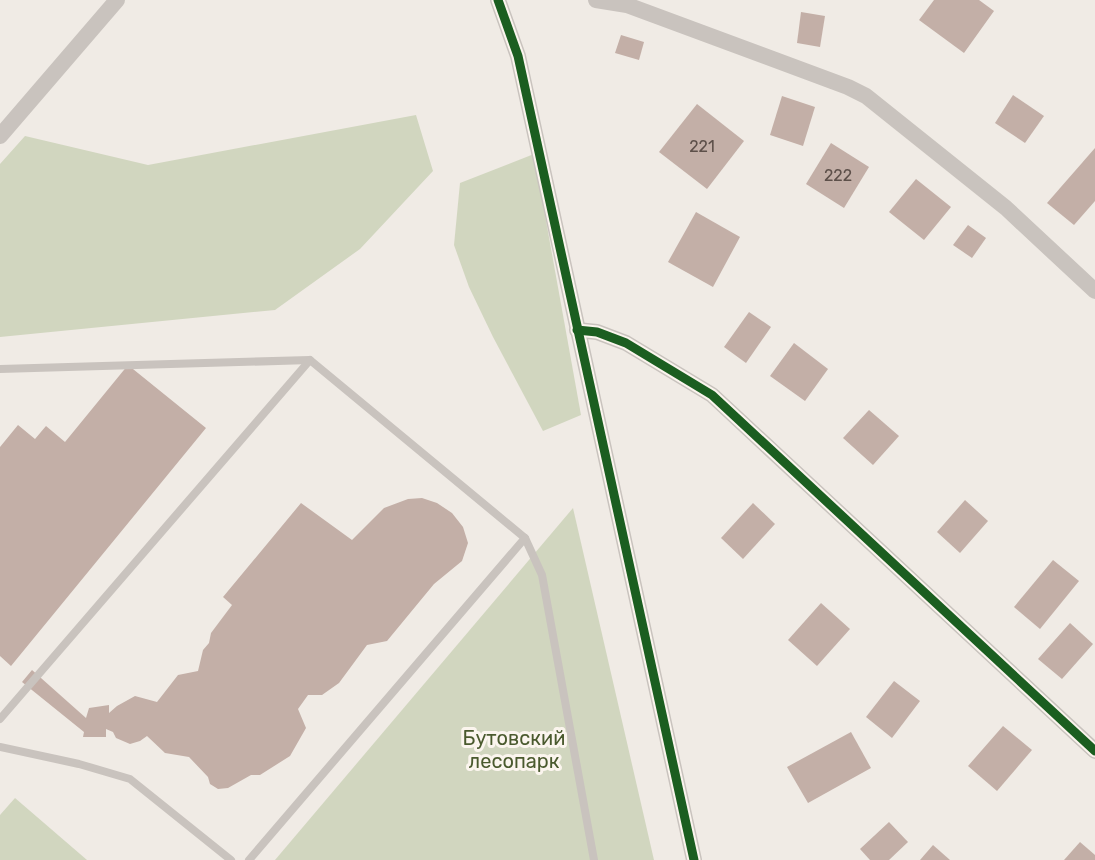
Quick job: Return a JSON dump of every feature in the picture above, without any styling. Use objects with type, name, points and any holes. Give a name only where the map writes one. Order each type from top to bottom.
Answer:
[{"type":"street","points":[[0,135],[117,0]]},
{"type":"street","points":[[498,0],[518,56],[694,860]]},
{"type":"street","points":[[596,0],[627,5],[848,87],[866,96],[1006,208],[1095,291]]},
{"type":"street","points":[[577,330],[597,332],[626,342],[712,395],[1095,751]]},
{"type":"lane","points":[[0,719],[310,360]]},
{"type":"lane","points":[[0,369],[310,360],[525,538],[542,575],[594,860]]},
{"type":"lane","points":[[249,860],[525,538]]},
{"type":"lane","points":[[0,747],[79,764],[130,779],[231,860]]},
{"type":"green space","points":[[416,115],[433,171],[360,249],[275,310],[0,337],[0,164],[25,136],[148,165]]},
{"type":"green space","points":[[534,154],[581,415],[543,431],[469,287],[454,245],[460,183]]},
{"type":"green space","name":"Бутовский лесопарк","points":[[573,508],[654,860],[275,860]]},
{"type":"green space","points":[[15,798],[87,860],[0,860],[0,815]]},
{"type":"building","points":[[934,0],[979,0],[994,11],[964,53],[919,20]]},
{"type":"building","points":[[801,12],[825,16],[820,47],[797,43]]},
{"type":"building","points":[[621,35],[644,42],[639,60],[615,53]]},
{"type":"building","points":[[1013,95],[1044,116],[1025,143],[995,123]]},
{"type":"building","points":[[782,96],[815,107],[803,146],[770,135]]},
{"type":"building","points":[[697,104],[744,141],[707,189],[659,152]]},
{"type":"building","points":[[831,143],[869,167],[844,208],[806,184]]},
{"type":"building","points":[[1095,148],[1095,201],[1074,225],[1047,203]]},
{"type":"building","points":[[916,179],[951,207],[924,240],[889,212]]},
{"type":"building","points":[[696,212],[740,237],[713,287],[668,262]]},
{"type":"building","points":[[968,225],[986,238],[972,258],[953,245]]},
{"type":"building","points":[[749,312],[771,327],[746,363],[724,347]]},
{"type":"building","points":[[794,343],[828,369],[805,401],[770,376]]},
{"type":"building","points":[[128,365],[206,428],[11,666],[0,656],[0,447],[18,425],[35,439],[46,426],[65,442]]},
{"type":"building","points":[[869,410],[899,436],[873,465],[843,438]]},
{"type":"building","points":[[422,498],[437,503],[452,513],[463,527],[468,543],[462,561],[434,584],[387,641],[367,645],[339,683],[322,695],[308,695],[298,709],[306,728],[290,756],[260,775],[251,775],[228,788],[218,789],[210,784],[208,777],[189,757],[165,753],[147,736],[130,744],[116,738],[113,732],[106,729],[106,737],[83,737],[84,732],[22,682],[32,670],[86,718],[89,708],[109,705],[109,713],[135,696],[157,702],[178,675],[198,671],[203,650],[209,643],[211,633],[232,605],[223,597],[301,503],[352,540],[384,508],[408,499]]},
{"type":"building","points":[[965,500],[988,521],[960,553],[937,532]]},
{"type":"building","points":[[753,503],[775,524],[743,559],[721,538]]},
{"type":"building","points":[[1053,560],[1079,581],[1040,629],[1014,607]]},
{"type":"building","points":[[821,603],[850,629],[817,666],[788,640]]},
{"type":"building","points":[[1070,623],[1093,644],[1062,679],[1038,659]]},
{"type":"building","points":[[894,681],[920,701],[892,738],[866,717]]},
{"type":"building","points":[[1003,726],[1032,750],[997,791],[968,766]]},
{"type":"building","points":[[851,732],[871,768],[808,803],[787,767]]},
{"type":"building","points":[[889,822],[908,842],[889,860],[870,860],[860,849]]},
{"type":"building","points":[[1080,842],[1095,855],[1095,860],[1064,860]]},
{"type":"building","points":[[933,845],[950,860],[920,860]]},
{"type":"cycle path","points":[[498,0],[518,56],[694,860]]},
{"type":"cycle path","points":[[577,330],[597,332],[626,343],[712,395],[1095,751]]}]
